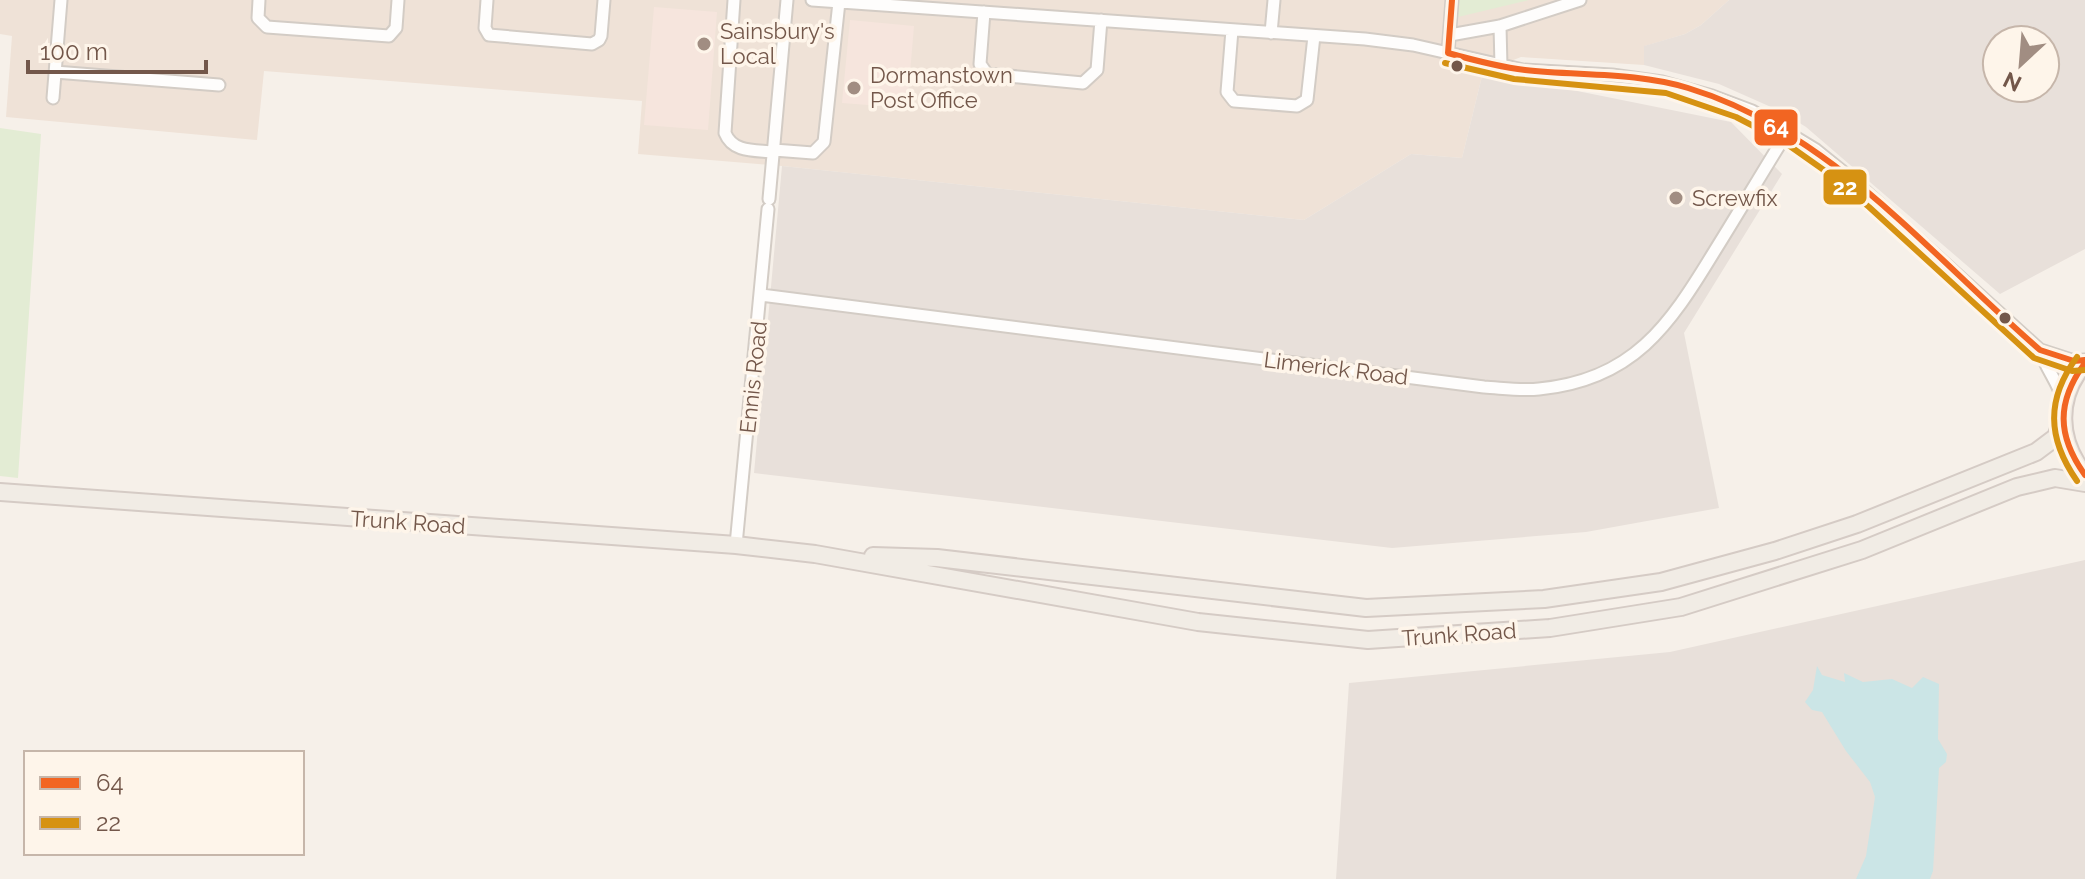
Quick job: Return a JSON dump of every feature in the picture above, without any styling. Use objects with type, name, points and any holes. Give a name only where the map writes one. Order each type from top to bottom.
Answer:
[{"type":"main road","points":[[2085,361],[2069,386],[2062,420],[2072,458],[2085,475]]},
{"type":"main road","name":"Trunk Road","points":[[815,554],[937,558],[1366,608],[1544,599],[1661,582],[1775,551],[1857,524],[2036,452],[2056,437],[2062,420]]},
{"type":"main road","name":"Trunk Road","points":[[0,492],[736,545],[815,554],[1198,622],[1368,640],[1550,628],[1681,607],[1862,550],[2017,487],[2055,478],[2085,483]]},
{"type":"street","points":[[53,98],[61,0]]},
{"type":"street","points":[[259,0],[258,18],[267,27],[389,36],[396,28],[398,0]]},
{"type":"street","points":[[487,0],[485,28],[492,37],[592,44],[601,36],[604,0]]},
{"type":"street","points":[[734,0],[725,133],[730,144],[738,148],[813,153],[824,142],[839,2]]},
{"type":"street","name":"Ennis Road","points":[[736,545],[787,0]]},
{"type":"street","points":[[814,0],[1413,45],[1501,66],[1662,82],[1712,96],[1752,111],[1788,131],[1853,180],[2040,350],[2074,361],[2085,361]]},
{"type":"street","points":[[1271,33],[1274,0]]},
{"type":"street","points":[[1448,53],[1452,0]]},
{"type":"street","points":[[1450,35],[1500,26],[1580,0]]},
{"type":"street","points":[[984,12],[980,64],[987,74],[1083,83],[1097,70],[1101,20]]},
{"type":"street","points":[[1500,26],[1501,66]]},
{"type":"street","points":[[1232,30],[1229,98],[1297,106],[1307,100],[1314,36]]},
{"type":"street","points":[[55,72],[219,85]]},
{"type":"street","name":"Limerick Road","points":[[761,295],[1484,387],[1536,390],[1593,377],[1631,357],[1656,336],[1693,287],[1788,131]]},
{"type":"street","points":[[2040,350],[2058,383],[2064,402]]},
{"type":"shaded area","points":[[0,0],[1729,0],[1701,25],[1685,34],[1645,46],[1644,65],[1521,57],[1483,72],[1462,158],[1411,154],[1304,220],[638,154],[642,101],[264,71],[257,140],[6,117],[12,36],[0,34]]},
{"type":"shaded area","points":[[1729,0],[2085,0],[2085,249],[2000,294],[1806,127],[1780,111],[1719,84],[1644,65],[1644,46],[1685,34],[1701,25]]},
{"type":"shaded area","points":[[654,7],[717,12],[708,130],[644,125]]},
{"type":"shaded area","points":[[850,20],[914,26],[907,108],[842,103]]},
{"type":"shaded area","points":[[1483,72],[1731,122],[1782,174],[1684,333],[1719,508],[1586,532],[1392,548],[754,473],[782,166],[1304,220],[1411,154],[1462,158]]},
{"type":"shaded area","points":[[2085,560],[2085,879],[1336,879],[1349,683],[1670,652]]},
{"type":"green space","points":[[1459,0],[1529,0],[1458,17]]},
{"type":"green space","points":[[0,128],[41,134],[18,478],[0,476]]},
{"type":"water","points":[[1817,666],[1822,675],[1845,682],[1844,673],[1863,682],[1892,679],[1912,688],[1923,677],[1939,684],[1938,739],[1947,754],[1946,762],[1939,768],[1930,879],[1856,879],[1866,856],[1875,797],[1870,782],[1822,712],[1812,710],[1805,702],[1813,690]]},
{"type":"transit line","name":"64","points":[[1452,0],[1448,53],[1515,69],[1668,83],[1740,108],[1788,134],[1876,200],[2040,350],[2074,361],[2085,360]]},
{"type":"transit line","name":"22","points":[[1445,63],[1514,79],[1666,93],[1736,117],[1784,142],[1828,173],[2034,358],[2072,371],[2085,370]]},
{"type":"transit line","name":"22","points":[[2077,357],[2060,388],[2054,419],[2060,449],[2077,481]]},
{"type":"transit line","name":"64","points":[[2085,363],[2069,391],[2064,419],[2069,447],[2085,475]]},
{"type":"place","name":"Sainsbury's Local","points":[[704,44]]},
{"type":"place","name":"Dormanstown Post Office","points":[[854,88]]},
{"type":"place","name":"Screwfix","points":[[1676,198]]}]
